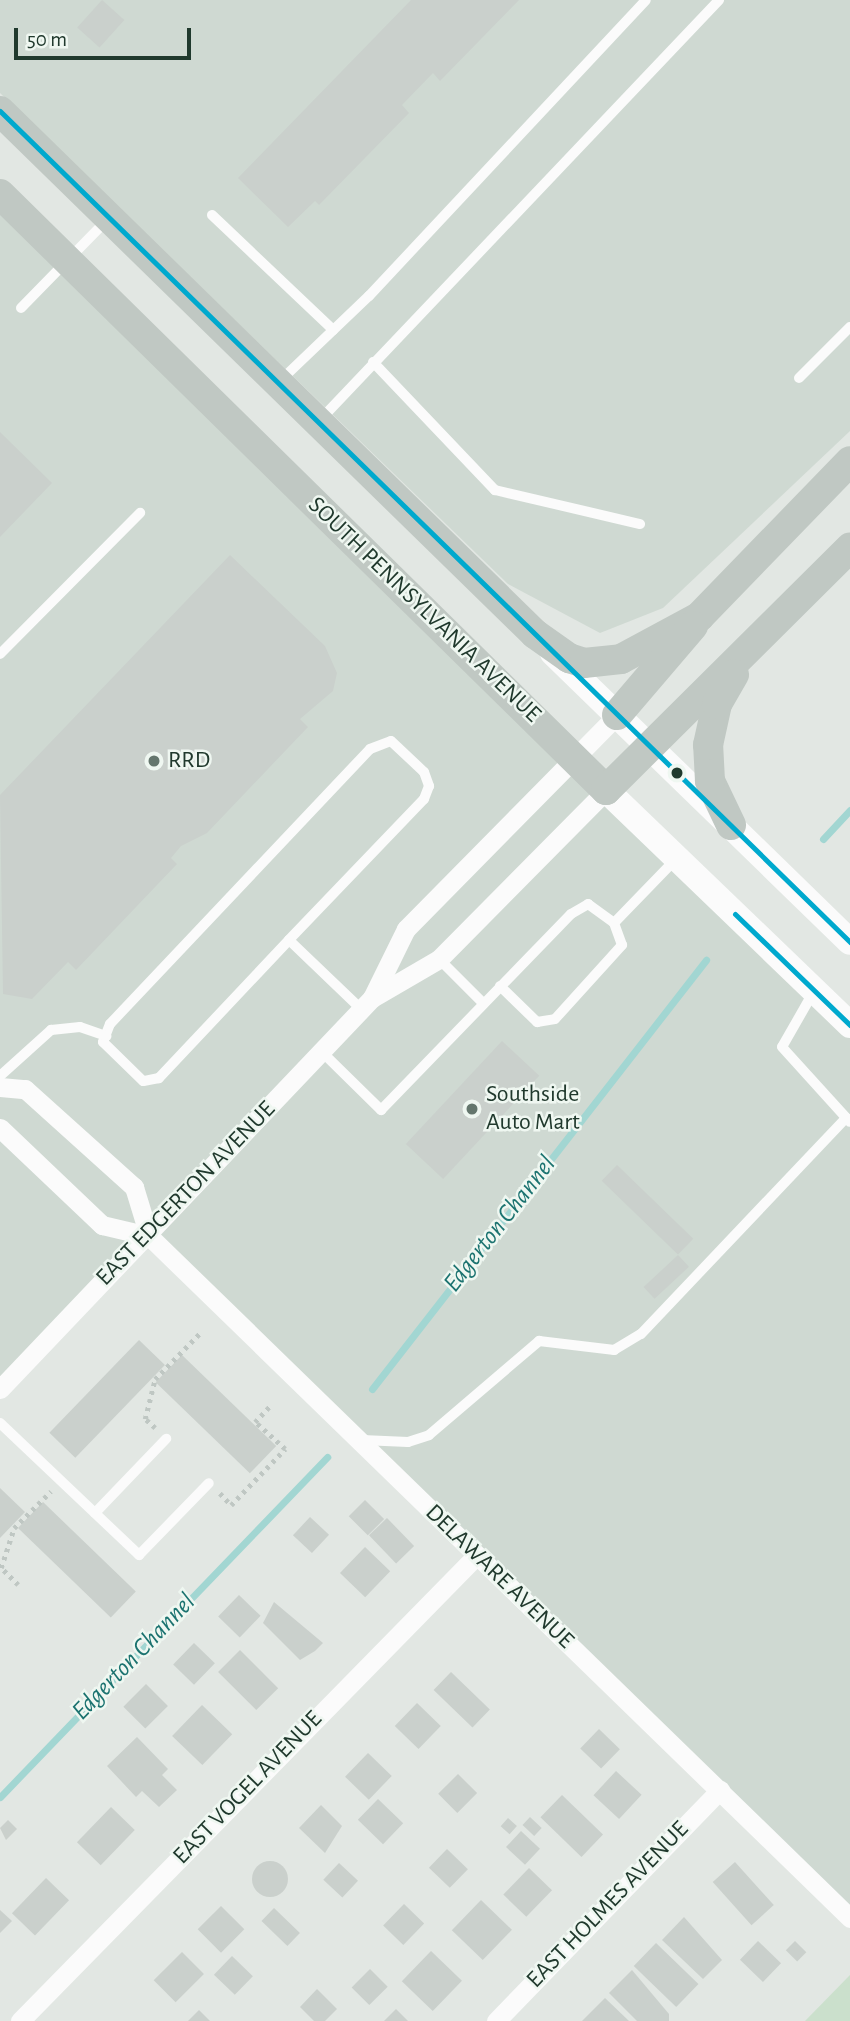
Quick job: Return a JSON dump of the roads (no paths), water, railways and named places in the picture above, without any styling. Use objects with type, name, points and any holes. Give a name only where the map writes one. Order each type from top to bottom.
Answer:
[{"type":"main road","points":[[0,111],[849,941]]},
{"type":"main road","name":"SOUTH PENNSYLVANIA AVENUE","points":[[0,194],[606,790],[850,1025]]},
{"type":"main road","points":[[617,715],[656,676],[699,617],[850,461]]},
{"type":"main road","points":[[606,790],[850,548]]},
{"type":"main road","points":[[535,634],[569,657],[603,663],[699,617]]},
{"type":"main road","points":[[731,825],[710,781],[708,746],[717,704],[753,644]]},
{"type":"street","name":"EAST EDGERTON AVENUE","points":[[367,1004],[406,929],[617,715]]},
{"type":"street","name":"EAST EDGERTON AVENUE","points":[[0,1390],[367,1004],[439,959],[606,790]]},
{"type":"street","points":[[0,1087],[25,1088],[134,1187],[149,1236]]},
{"type":"street","points":[[0,1128],[102,1225],[149,1236]]},
{"type":"street","name":"DELAWARE AVENUE","points":[[149,1236],[850,1918]]},
{"type":"street","name":"EAST VOGEL AVENUE","points":[[20,2021],[476,1556]]},
{"type":"street","name":"EAST HOLMES AVENUE","points":[[496,2021],[720,1790]]},
{"type":"lane","points":[[278,383],[333,330],[646,0]]},
{"type":"lane","points":[[318,422],[719,0]]},
{"type":"lane","points":[[212,215],[333,330]]},
{"type":"lane","points":[[22,308],[108,218]]},
{"type":"lane","points":[[799,378],[850,327]]},
{"type":"lane","points":[[373,362],[495,490],[640,524]]},
{"type":"lane","points":[[0,654],[140,513]]},
{"type":"lane","points":[[391,741],[424,772],[429,786],[424,799],[289,940],[159,1078],[143,1081],[107,1049],[106,1036],[370,749],[391,741]]},
{"type":"lane","points":[[614,923],[677,858]]},
{"type":"lane","points":[[322,1052],[381,1110],[483,1003],[500,986],[580,906],[597,907],[614,923],[622,945],[555,1019],[537,1022],[500,986]]},
{"type":"lane","points":[[289,940],[367,1004]]},
{"type":"lane","points":[[439,959],[483,1003]]},
{"type":"lane","points":[[358,1439],[397,1443],[429,1435],[539,1341],[614,1350],[641,1334],[848,1120],[782,1047],[789,1024],[815,991]]},
{"type":"lane","points":[[0,1076],[51,1030],[79,1027],[106,1036]]},
{"type":"lane","points":[[0,1423],[139,1555],[209,1483]]},
{"type":"lane","points":[[95,1513],[166,1439]]},
{"type":"waterway","name":"Edgerton Channel","points":[[823,839],[850,810]]},
{"type":"waterway","name":"Edgerton Channel","points":[[372,1389],[706,960]]},
{"type":"waterway","name":"Edgerton Channel","points":[[0,1797],[327,1457]]},
{"type":"place","name":"RRD","points":[[154,761]]},
{"type":"place","name":"Southside Auto Mart","points":[[472,1109]]}]
